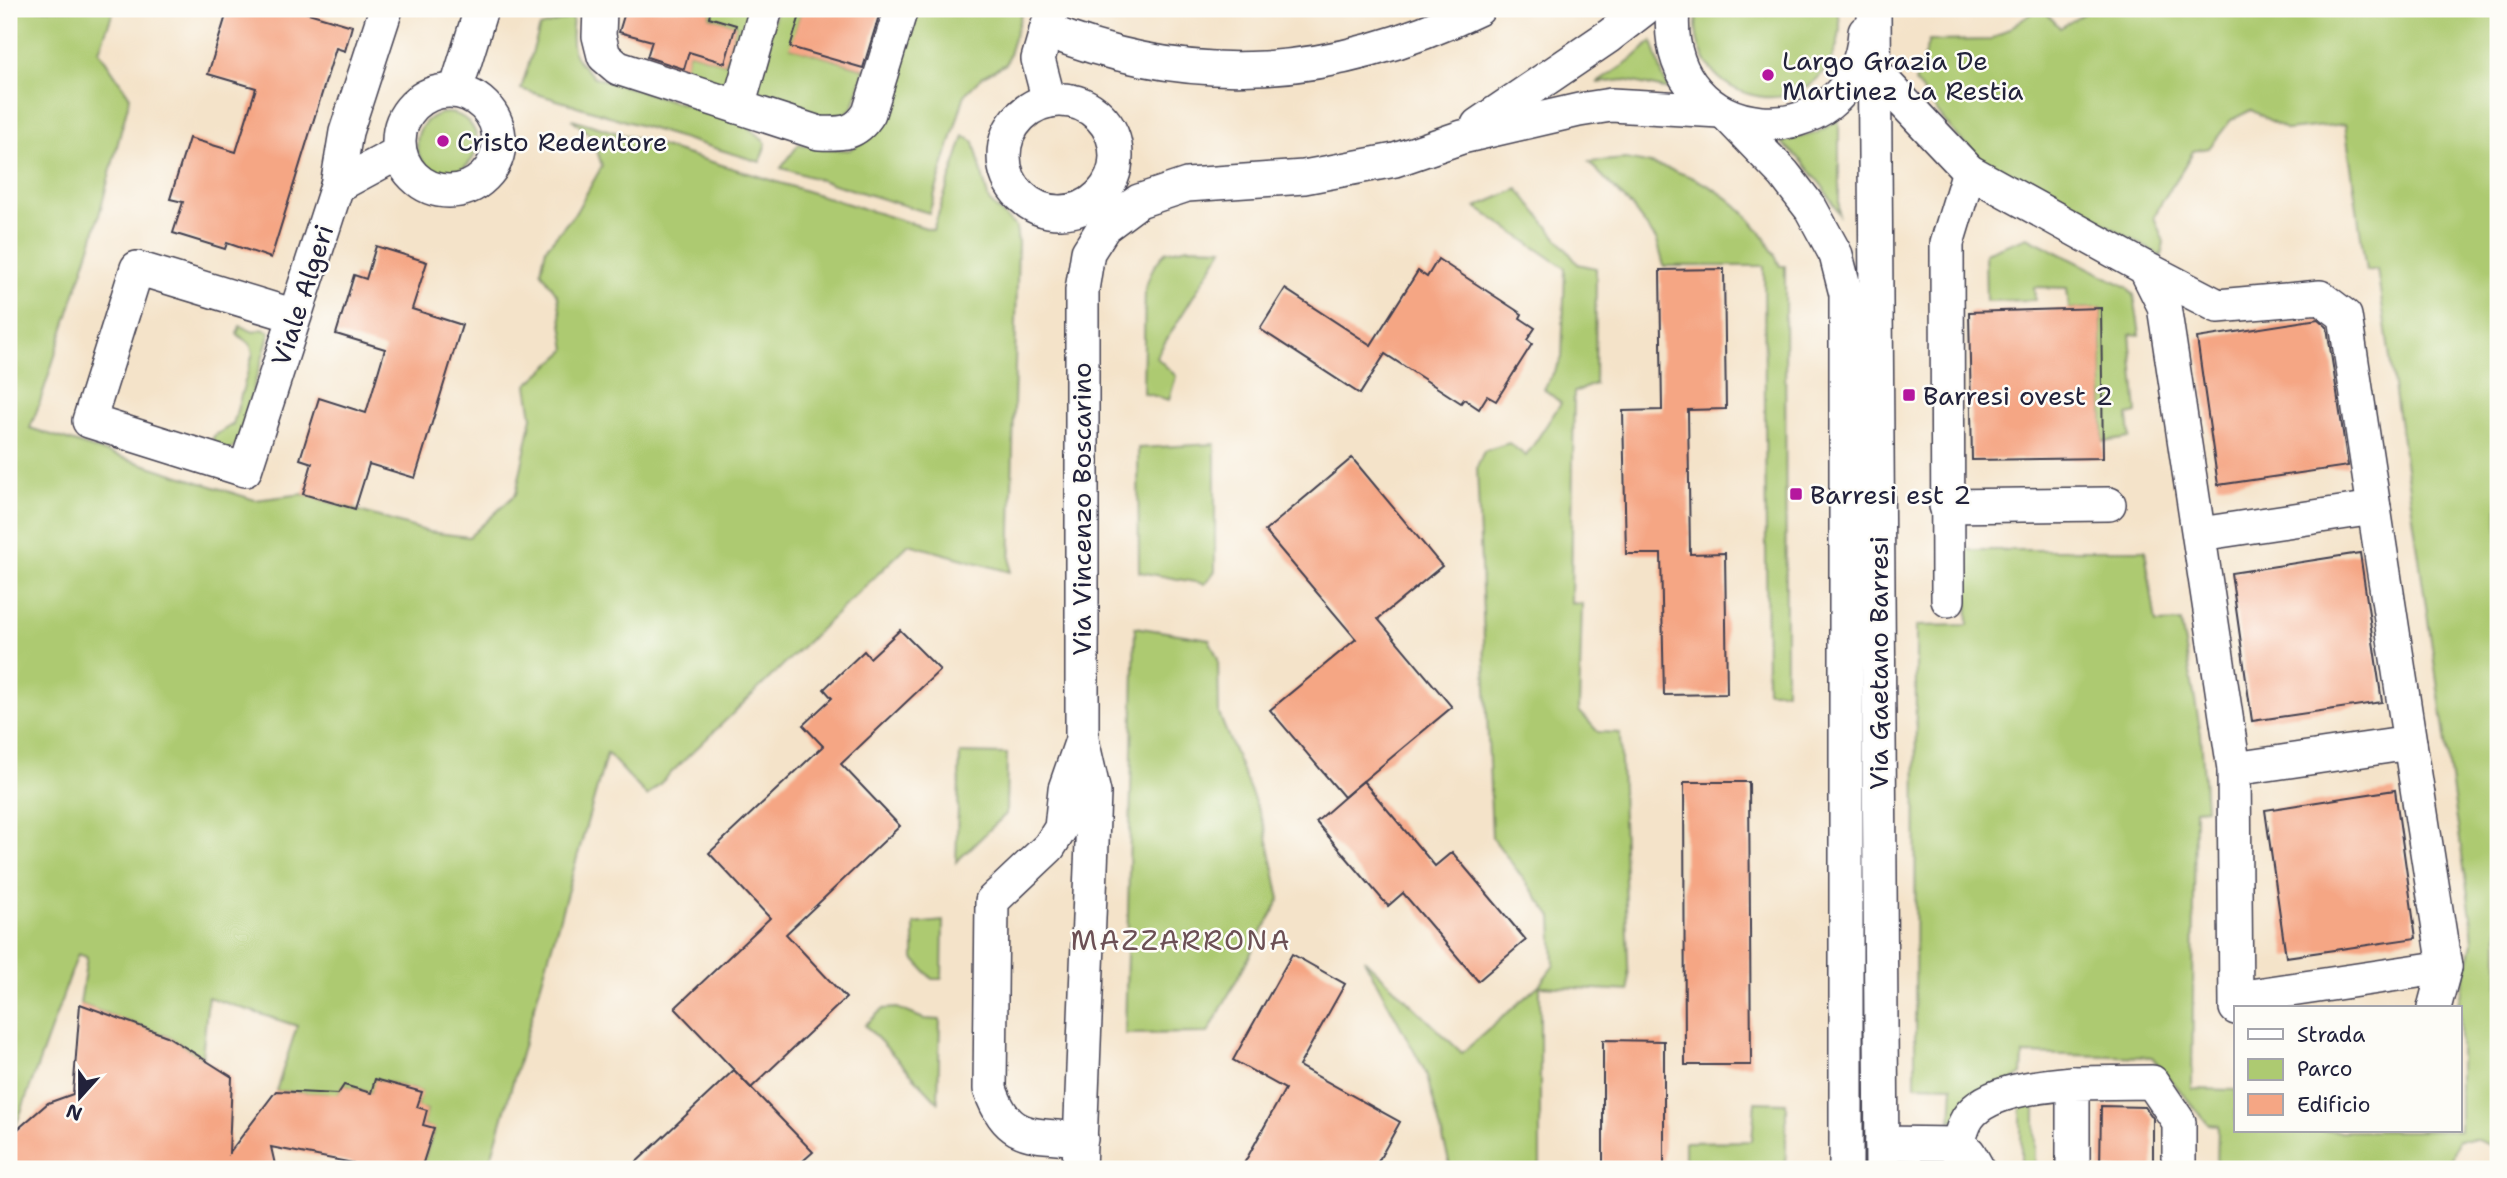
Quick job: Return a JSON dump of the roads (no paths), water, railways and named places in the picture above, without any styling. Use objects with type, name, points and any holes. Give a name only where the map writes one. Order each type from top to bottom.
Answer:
[{"type":"street","name":"Viale Algeri","points":[[295,316],[137,268],[89,421],[245,470],[295,316],[337,186],[346,132],[386,9]]},
{"type":"street","points":[[456,90],[481,9]]},
{"type":"street","points":[[600,9],[599,36],[604,56],[618,68],[820,133],[841,134],[861,126],[869,113],[901,9]]},
{"type":"street","points":[[738,107],[766,9]]},
{"type":"street","points":[[1049,101],[1038,59],[1050,19],[1108,52],[1145,60],[1221,69],[1259,69],[1335,60],[1372,51],[1408,40],[1478,9]]},
{"type":"street","points":[[1462,136],[1566,66],[1644,9]]},
{"type":"street","name":"Via Gaetano Barresi","points":[[1673,9],[1673,38],[1680,67],[1690,84],[1704,99],[1724,113],[1784,174],[1811,209],[1836,254],[1846,294],[1846,1169]]},
{"type":"street","points":[[1462,136],[1611,105],[1724,113],[1759,123],[1791,121],[1812,114],[1830,102],[1845,86],[1862,54],[1867,17]]},
{"type":"street","points":[[1867,17],[1876,73],[1969,171],[2218,306],[2320,296],[2345,316],[2445,967],[2435,1006]]},
{"type":"street","points":[[1845,86],[1860,76],[1876,73]]},
{"type":"street","name":"Via Gaetano Barresi","points":[[1876,73],[1874,160],[1882,1156]]},
{"type":"street","points":[[456,90],[481,102],[498,124],[500,152],[487,176],[463,191],[436,191],[412,177],[398,153],[399,128],[411,107],[432,93],[456,90]]},
{"type":"street","points":[[1068,100],[1087,106],[1102,118],[1112,135],[1116,154],[1114,173],[1104,190],[1090,203],[1072,211],[1055,211],[1037,207],[1022,198],[1005,167],[1004,149],[1018,118],[1032,107],[1049,101],[1068,100]]},
{"type":"street","points":[[1874,160],[1903,132],[1924,122]]},
{"type":"street","name":"Via Vincenzo Boscarino","points":[[1080,1154],[1094,793],[1082,740],[1082,290],[1088,252],[1104,227],[1123,211],[1139,201],[1187,185],[1317,174],[1395,160],[1462,136]]},
{"type":"street","points":[[337,186],[398,153]]},
{"type":"street","points":[[1116,154],[1147,175],[1187,185]]},
{"type":"street","points":[[1948,600],[1947,243],[1969,171]]},
{"type":"street","points":[[1072,211],[1088,252]]},
{"type":"street","points":[[2145,268],[2164,306],[2234,769],[2236,1003],[2445,967]]},
{"type":"street","points":[[1946,506],[2109,504]]},
{"type":"street","points":[[2200,534],[2374,508]]},
{"type":"street","points":[[1080,1154],[1026,1134],[1008,1124],[997,1110],[990,1089],[990,1075],[992,901],[1049,847],[1060,828],[1065,789],[1082,740]]},
{"type":"street","points":[[2234,769],[2410,743]]},
{"type":"street","points":[[1882,1156],[1968,1157],[1966,1121],[1984,1104],[2021,1088],[2073,1083],[2152,1082],[2179,1122],[2179,1169]]},
{"type":"street","points":[[2073,1083],[2073,1169]]},
{"type":"place","name":"Largo Grazia De Martinez La Restia","points":[[1768,75]]},
{"type":"place","name":"Cristo Redentore","points":[[443,141]]},
{"type":"place","name":"Barresi ovest 2","points":[[1909,395]]},
{"type":"place","name":"Barresi est 2","points":[[1796,494]]},
{"type":"district","name":"MAZZARRONA","points":[[1181,940]]}]
